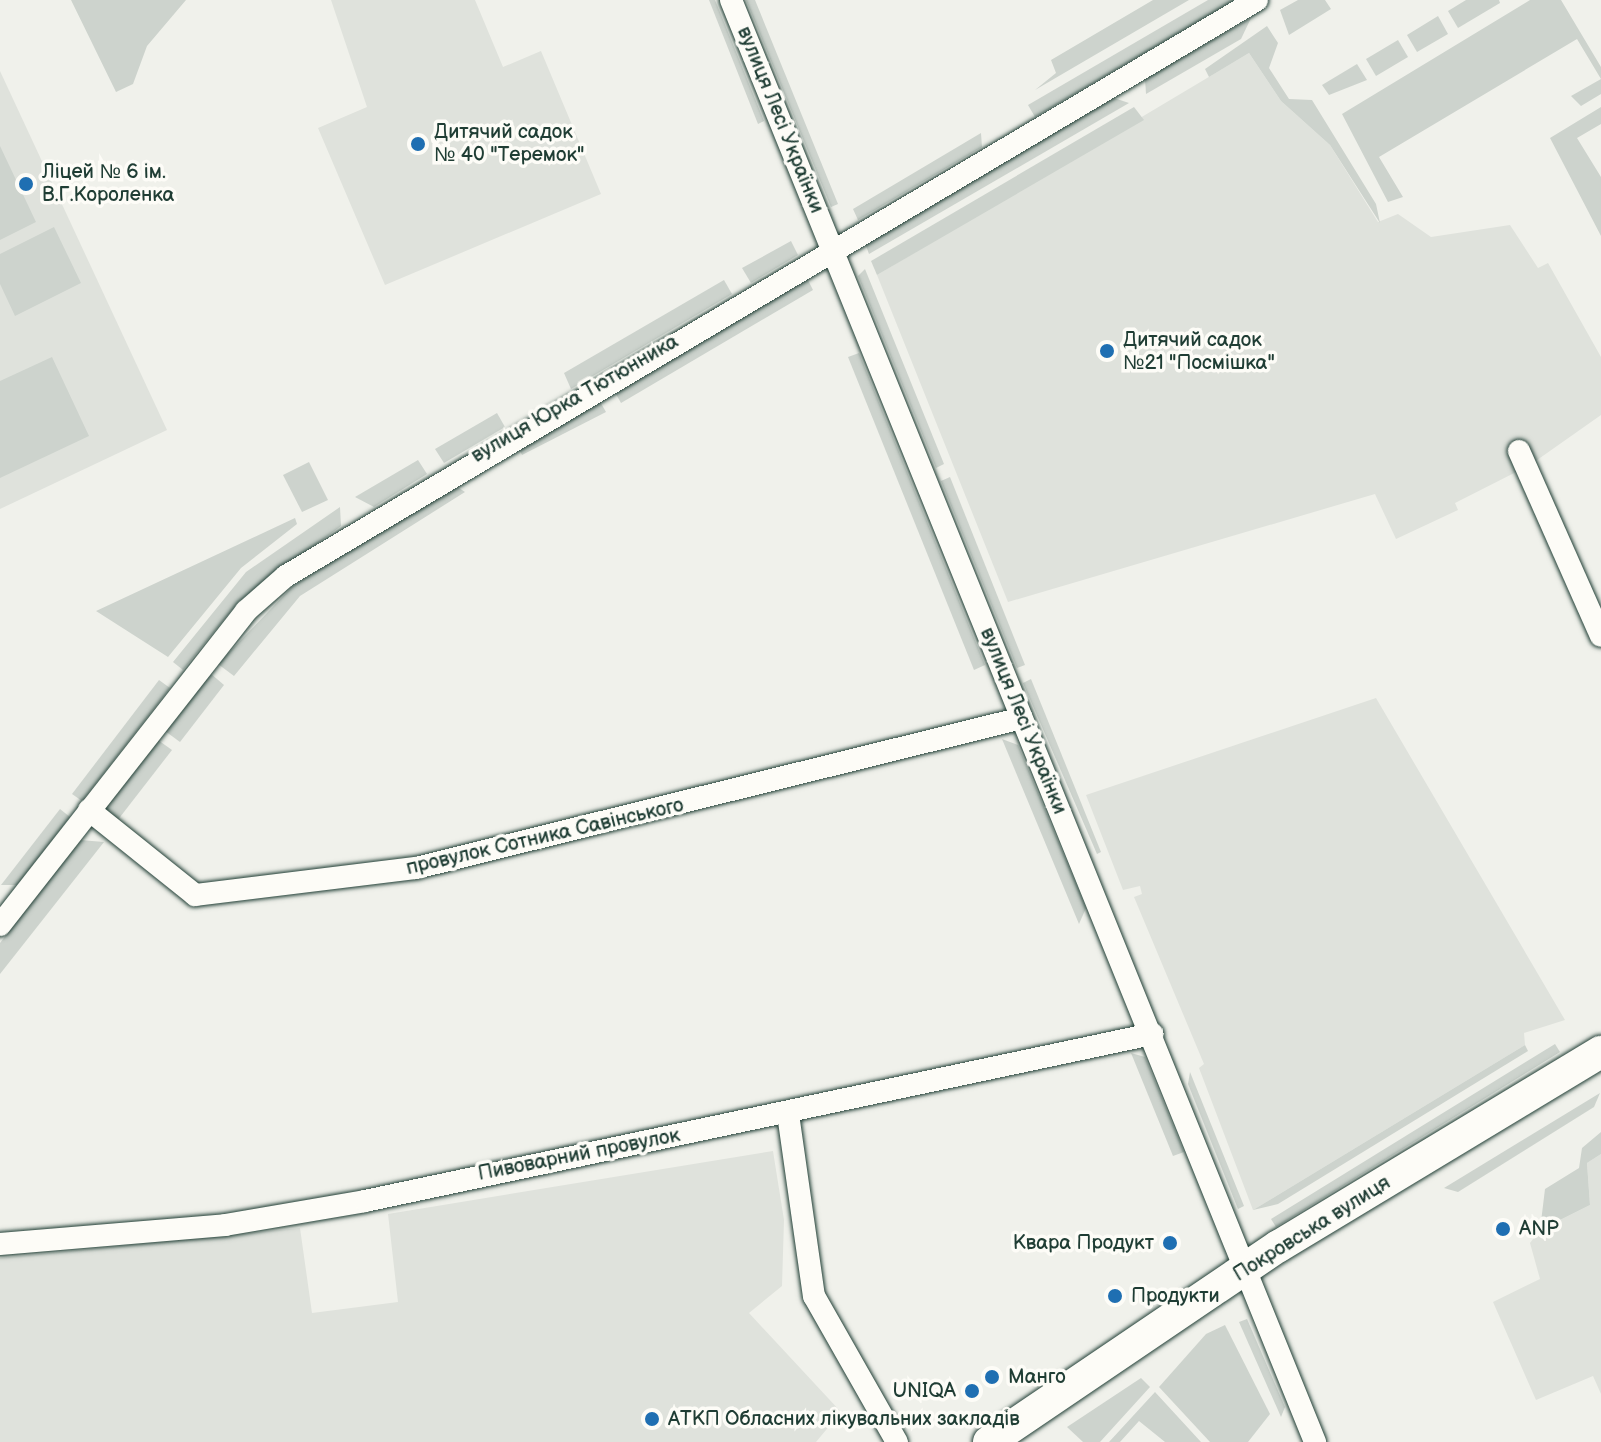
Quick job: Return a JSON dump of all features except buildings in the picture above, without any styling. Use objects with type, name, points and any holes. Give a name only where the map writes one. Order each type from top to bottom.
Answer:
[{"type":"highway","name":"Покровська вулиця","points":[[989,1442],[1244,1270],[1601,1052]]},
{"type":"street","name":"вулиця Лесі Українки","points":[[731,0],[1315,1442]]},
{"type":"street","name":"вулиця Юрка Тютюнника","points":[[0,925],[246,611],[286,576],[832,248],[1257,0]]},
{"type":"street","points":[[1519,451],[1601,636]]},
{"type":"street","name":"провулок Сотника Савінського","points":[[89,810],[195,895],[416,868],[1022,718]]},
{"type":"street","name":"Пивоварний провулок","points":[[0,1244],[225,1225],[788,1114],[1152,1034]]},
{"type":"street","points":[[788,1114],[814,1296],[897,1442]]},
{"type":"shaded area","points":[[71,0],[186,0],[147,46],[133,84],[116,92]]},
{"type":"shaded area","points":[[331,0],[475,0],[503,67],[541,51],[601,194],[385,285],[318,128],[367,107]]},
{"type":"shaded area","points":[[709,0],[715,0],[764,121],[758,124]]},
{"type":"shaded area","points":[[746,0],[755,0],[838,204],[831,207]]},
{"type":"shaded area","points":[[1153,0],[1189,0],[1035,90],[1056,73],[1051,60]]},
{"type":"shaded area","points":[[1208,0],[1235,0],[1035,117],[1028,105]]},
{"type":"shaded area","points":[[1298,0],[1325,0],[1331,9],[1289,35],[1280,10]]},
{"type":"shaded area","points":[[1466,0],[1499,0],[1500,3],[1458,28],[1448,11]]},
{"type":"shaded area","points":[[1530,0],[1561,0],[1601,67],[1601,79],[1577,39],[1379,157],[1403,197],[1388,202],[1342,114]]},
{"type":"shaded area","points":[[1438,16],[1448,34],[1417,52],[1407,35]]},
{"type":"shaded area","points":[[1251,18],[1241,39],[1146,94],[1145,79]]},
{"type":"shaded area","points":[[1267,26],[1278,43],[1269,68],[1289,99],[1312,100],[1376,204],[1380,223],[1330,145],[1281,101],[1249,53],[1209,77],[1205,69]]},
{"type":"shaded area","points":[[1398,40],[1408,57],[1376,76],[1366,59]]},
{"type":"shaded area","name":"Дитячий садок №21 \"Посмішка\"","points":[[1249,53],[1281,101],[1330,145],[1378,222],[1398,214],[1431,237],[1510,225],[1538,268],[1548,263],[1601,357],[1601,415],[1530,465],[1455,503],[1458,510],[1396,539],[1375,494],[1008,602],[877,275]]},
{"type":"shaded area","points":[[1357,64],[1367,80],[1329,95],[1322,85]]},
{"type":"shaded area","name":"Ліцей № 6 ім. В.Г.Короленка","points":[[0,71],[167,430],[0,509]]},
{"type":"shaded area","points":[[1601,79],[1601,94],[1581,106],[1571,96]]},
{"type":"shaded area","points":[[1114,98],[1129,103],[869,254],[865,243]]},
{"type":"shaded area","points":[[1134,107],[1144,120],[877,275],[871,261]]},
{"type":"shaded area","points":[[1601,107],[1601,124],[1577,138],[1601,177],[1601,236],[1550,138]]},
{"type":"shaded area","points":[[981,133],[982,147],[858,220],[853,209]]},
{"type":"shaded area","points":[[0,146],[36,222],[0,240]]},
{"type":"shaded area","points":[[54,227],[81,283],[15,316],[0,284],[0,254]]},
{"type":"shaded area","points":[[791,241],[798,255],[751,283],[742,268]]},
{"type":"shaded area","points":[[865,269],[944,464],[936,468],[858,276]]},
{"type":"shaded area","points":[[806,276],[813,290],[621,403],[613,389]]},
{"type":"shaded area","points":[[724,280],[732,294],[571,389],[564,373]]},
{"type":"shaded area","points":[[859,353],[985,665],[974,670],[848,357]]},
{"type":"shaded area","points":[[52,357],[89,436],[0,478],[0,381]]},
{"type":"shaded area","points":[[598,398],[606,412],[522,455],[517,445]]},
{"type":"shaded area","points":[[497,413],[505,427],[444,463],[435,449]]},
{"type":"shaded area","points":[[418,460],[427,474],[374,507],[355,497]]},
{"type":"shaded area","points":[[309,462],[328,500],[302,512],[283,475]]},
{"type":"shaded area","points":[[950,477],[1025,665],[1017,668],[941,481]]},
{"type":"shaded area","points":[[453,484],[465,492],[300,596],[234,676],[218,664],[292,587]]},
{"type":"shaded area","points":[[340,507],[341,526],[239,601],[183,670],[173,662],[246,572]]},
{"type":"shaded area","points":[[295,518],[297,524],[241,568],[168,657],[96,611]]},
{"type":"shaded area","points":[[210,673],[224,685],[180,742],[165,731]]},
{"type":"shaded area","points":[[1031,679],[1101,852],[1097,854],[1023,683]]},
{"type":"shaded area","points":[[159,680],[170,688],[82,801],[72,794]]},
{"type":"shaded area","points":[[1376,698],[1565,1020],[1524,1033],[1525,1045],[1253,1210],[1199,1068],[1204,1064],[1134,897],[1142,894],[1140,886],[1123,890],[1086,795]]},
{"type":"shaded area","points":[[1002,739],[1018,745],[1086,908],[1079,924]]},
{"type":"shaded area","points":[[158,740],[172,750],[117,821],[104,809]]},
{"type":"shaded area","points":[[60,809],[70,817],[17,885],[1,885]]},
{"type":"shaded area","points":[[80,840],[104,842],[0,974],[0,943]]},
{"type":"shaded area","points":[[1555,1044],[1560,1052],[1276,1227],[1271,1219]]},
{"type":"shaded area","points":[[1525,1045],[1528,1051],[1278,1204],[1253,1210]]},
{"type":"shaded area","points":[[1131,1053],[1145,1057],[1184,1152],[1173,1156]]},
{"type":"shaded area","points":[[1190,1072],[1244,1206],[1238,1209],[1188,1084]]},
{"type":"shaded area","points":[[1600,1093],[1594,1107],[1458,1192],[1444,1188]]},
{"type":"shaded area","points":[[1601,1132],[1601,1154],[1587,1163],[1590,1205],[1540,1230],[1545,1189],[1579,1168],[1582,1148]]},
{"type":"shaded area","points":[[773,1151],[784,1220],[782,1286],[749,1313],[841,1412],[816,1442],[0,1442],[0,1258],[300,1228],[312,1313],[398,1302],[388,1214]]},
{"type":"shaded area","points":[[1601,1154],[1601,1394],[1593,1376],[1536,1400],[1493,1302],[1540,1279],[1530,1243],[1540,1230],[1590,1205],[1587,1163]]},
{"type":"shaded area","points":[[1247,1319],[1285,1407],[1281,1417],[1239,1322]]},
{"type":"shaded area","points":[[1225,1325],[1270,1414],[1248,1442],[1210,1442],[1159,1387],[1206,1334]]},
{"type":"shaded area","points":[[1141,1378],[1150,1387],[1100,1442],[1083,1442],[1067,1427]]},
{"type":"shaded area","points":[[1155,1392],[1201,1442],[1165,1442],[1139,1421],[1120,1442],[1109,1442]]},
{"type":"place","name":"Дитячий садок № 40 \"Теремок\"","points":[[418,144]]},
{"type":"place","name":"Ліцей № 6 ім. В.Г.Короленка","points":[[26,184]]},
{"type":"place","name":"Дитячий садок №21 \"Посмішка\"","points":[[1107,351]]},
{"type":"place","name":"ANP","points":[[1503,1229]]},
{"type":"place","name":"Квара Продукт","points":[[1170,1243]]},
{"type":"place","name":"Продукти","points":[[1115,1296]]},
{"type":"place","name":"Манго","points":[[992,1377]]},
{"type":"place","name":"UNIQA","points":[[972,1391]]},
{"type":"place","name":"АТКП Обласних лікувальних закладів","points":[[652,1419]]}]
